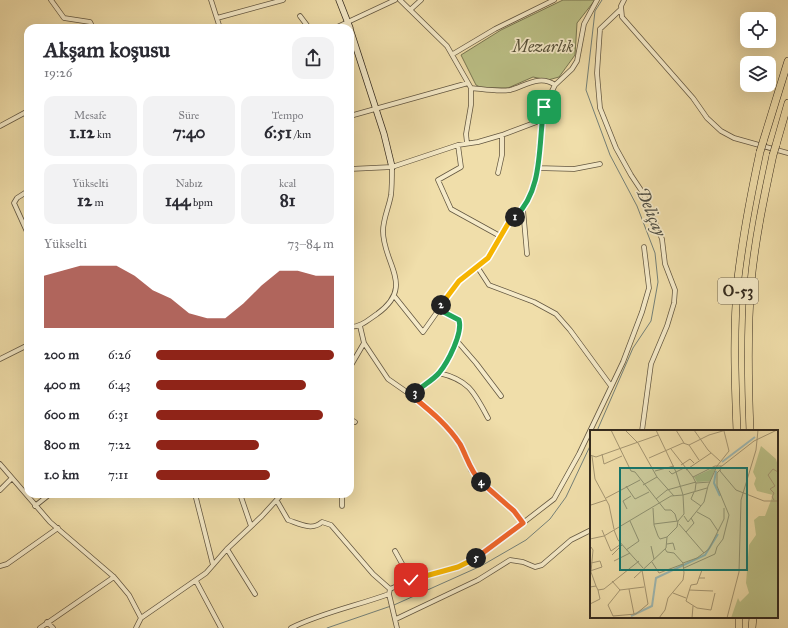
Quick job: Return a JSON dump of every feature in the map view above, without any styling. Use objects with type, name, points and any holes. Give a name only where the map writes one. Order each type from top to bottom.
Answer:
[{"type":"highway","name":"O-53","points":[[737,430],[735,372],[738,279],[750,196],[760,152],[788,61]]},
{"type":"highway","name":"O-53","points":[[750,430],[749,372],[751,280],[763,198],[773,155],[788,103]]},
{"type":"highway","points":[[752,628],[753,618]]},
{"type":"street","points":[[51,0],[64,18],[90,22],[91,24]]},
{"type":"street","points":[[211,0],[219,24]]},
{"type":"street","points":[[217,18],[283,0]]},
{"type":"street","points":[[339,0],[349,24]]},
{"type":"street","points":[[342,24],[395,0]]},
{"type":"street","points":[[400,0],[453,54],[471,88],[471,106],[466,134],[467,143]]},
{"type":"street","points":[[410,10],[421,0]]},
{"type":"street","points":[[453,54],[495,30],[554,0]]},
{"type":"street","points":[[354,40],[376,109],[392,168],[391,194],[383,231],[394,271],[395,297],[423,332],[459,281],[478,268],[488,258],[509,222],[523,209],[535,184],[544,107],[555,85],[572,69],[577,61],[584,24],[597,0]]},
{"type":"street","points":[[624,0],[620,8],[600,29],[597,74],[600,108],[616,148],[627,170],[643,193],[662,239],[665,264],[675,290],[674,303],[667,326],[651,364],[642,430]]},
{"type":"street","points":[[620,8],[622,17],[627,24],[721,131],[734,138],[788,152]]},
{"type":"street","points":[[300,16],[306,24]]},
{"type":"street","points":[[471,88],[509,90],[536,81],[549,81],[555,85]]},
{"type":"street","points":[[354,115],[468,83]]},
{"type":"street","points":[[0,126],[24,113]]},
{"type":"street","points":[[354,169],[392,168],[458,145],[478,142],[502,135],[542,120]]},
{"type":"street","points":[[498,173],[502,155],[502,135]]},
{"type":"street","points":[[458,145],[462,167],[438,180],[442,192],[451,209],[500,236]]},
{"type":"street","points":[[537,168],[574,169],[600,164]]},
{"type":"street","points":[[24,194],[17,198],[14,203],[24,225]]},
{"type":"street","points":[[523,209],[527,254]]},
{"type":"street","points":[[590,430],[623,362],[649,288],[644,247]]},
{"type":"street","points":[[478,268],[488,285],[534,302],[556,314],[570,330],[611,386]]},
{"type":"street","points":[[354,327],[360,326],[386,308],[395,297]]},
{"type":"street","points":[[411,395],[439,373],[457,341],[460,325],[459,320],[438,309]]},
{"type":"street","points":[[360,326],[364,343],[388,379],[411,395],[443,423],[460,444],[471,470],[479,480],[514,511],[523,523]]},
{"type":"street","points":[[457,341],[476,362],[501,396]]},
{"type":"street","points":[[354,360],[364,343]]},
{"type":"street","points":[[0,359],[24,347]]},
{"type":"street","points":[[439,373],[455,377],[464,382],[478,398],[488,418]]},
{"type":"street","points":[[390,589],[411,580],[458,567],[480,556],[554,499],[590,431]]},
{"type":"street","points":[[1,467],[24,493]]},
{"type":"street","points":[[0,490],[12,478]]},
{"type":"street","points":[[28,498],[58,528],[114,577],[129,595],[141,618]]},
{"type":"street","points":[[35,506],[45,498]]},
{"type":"street","points":[[196,498],[213,565]]},
{"type":"street","points":[[242,498],[252,526]]},
{"type":"street","points":[[136,628],[141,618],[196,581],[279,498]]},
{"type":"street","points":[[342,498],[342,506]]},
{"type":"street","points":[[276,501],[288,520],[312,528],[317,527],[322,522],[331,525],[373,574],[390,589],[390,596],[397,628]]},
{"type":"street","points":[[0,566],[6,564],[58,528]]},
{"type":"street","points":[[396,619],[478,580],[510,560],[523,562],[535,567],[542,565],[571,540],[590,530]]},
{"type":"street","points":[[227,549],[255,594]]},
{"type":"street","points":[[395,551],[411,580]]},
{"type":"street","points":[[40,628],[114,577]]},
{"type":"street","points":[[196,581],[221,628]]},
{"type":"street","points":[[290,628],[310,618],[390,596]]},
{"type":"street","points":[[47,622],[53,628]]},
{"type":"green space","name":"Mezarlık","points":[[563,0],[595,0],[577,23],[575,55],[559,77],[548,80],[533,77],[508,88],[482,88],[476,85],[461,55],[501,30]]},
{"type":"waterway","name":"Deliçay","points":[[597,430],[633,348],[651,321],[658,282],[655,253],[637,206],[610,155],[586,90],[595,11],[602,0]]},
{"type":"waterway","name":"Deliçay","points":[[394,605],[481,566],[526,540],[550,519],[566,497],[590,446]]},
{"type":"waterway","name":"Deliçay","points":[[327,628],[391,606]]},
{"type":"route","points":[[411,580],[458,567],[480,556],[523,523],[514,511],[505,505],[479,480],[471,470],[460,444],[443,423],[411,395],[439,373],[457,341],[460,325],[459,320],[438,309],[459,281],[478,268],[488,258],[509,222],[523,209],[535,184],[544,107]]}]
